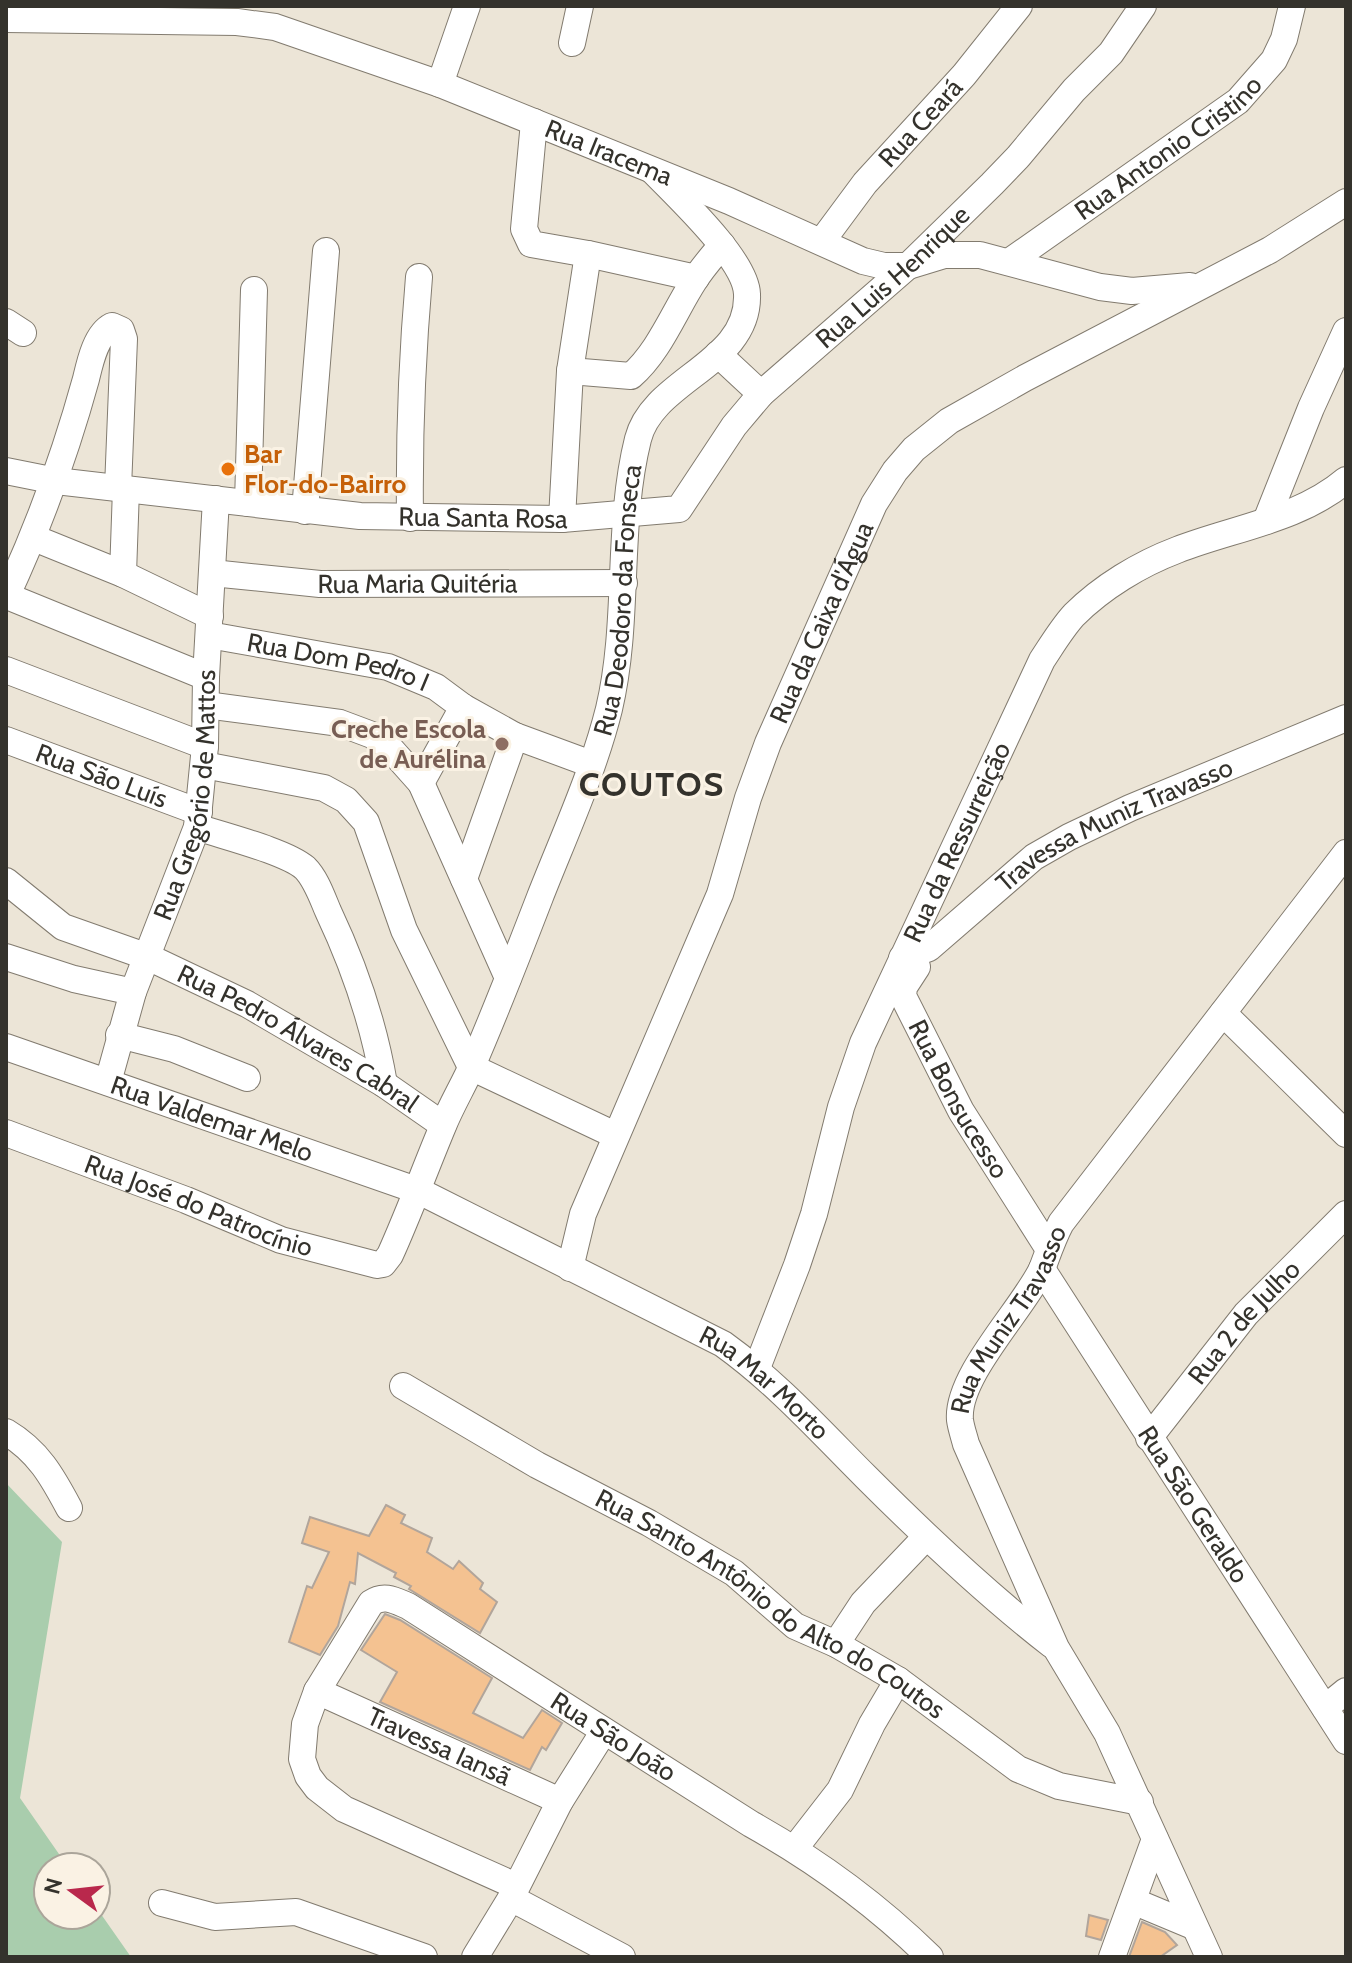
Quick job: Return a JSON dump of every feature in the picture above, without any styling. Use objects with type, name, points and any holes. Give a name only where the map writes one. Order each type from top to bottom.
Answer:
[{"type":"street","points":[[572,43],[580,6]]},
{"type":"street","name":"Rua Ceará","points":[[822,241],[865,183],[964,75],[1019,6]]},
{"type":"street","name":"Rua Luis Henrique","points":[[627,514],[679,509],[734,426],[761,394],[908,266],[1018,157],[1074,90],[1111,53],[1143,6]]},
{"type":"street","name":"Rua Antonio Cristino","points":[[1009,262],[1238,101],[1274,60],[1284,39],[1292,6]]},
{"type":"street","points":[[440,84],[459,9]]},
{"type":"street","name":"Rua Iracema","points":[[9,28],[188,21],[275,27],[440,84],[822,241],[863,261],[884,266],[908,266],[944,255],[980,255],[1072,280],[1132,291],[1205,284]]},
{"type":"street","points":[[534,122],[524,229],[526,238],[537,247],[588,254],[696,278]]},
{"type":"street","name":"Rua Deodoro da Fonseca","points":[[390,1255],[508,978],[608,714],[617,673],[627,514],[637,440],[642,425],[651,411],[728,345],[739,330],[748,296],[745,277],[722,245],[653,171]]},
{"type":"street","name":"Rua da Caixa d'Água","points":[[570,1268],[583,1214],[720,894],[768,743],[874,504],[895,471],[914,449],[949,421],[1270,250],[1346,202]]},
{"type":"street","points":[[570,371],[631,376],[658,342],[696,278],[722,245]]},
{"type":"street","points":[[305,511],[326,251]]},
{"type":"street","points":[[562,519],[570,371],[588,254]]},
{"type":"street","points":[[410,518],[412,350],[419,277]]},
{"type":"street","points":[[248,503],[254,290]]},
{"type":"street","points":[[123,574],[124,339],[117,327],[108,327],[90,362],[56,481],[34,538],[6,596],[206,677]]},
{"type":"street","points":[[1266,521],[1346,331]]},
{"type":"street","points":[[718,354],[761,394]]},
{"type":"street","name":"Rua Santa Rosa","points":[[6,471],[56,481],[305,511],[410,518],[562,519],[627,514]]},
{"type":"street","name":"Rua da Ressurreição","points":[[757,1368],[810,1227],[841,1107],[863,1043],[1042,660],[1073,616],[1142,565],[1266,521],[1330,493],[1346,480]]},
{"type":"street","name":"Rua Gregório de Mattos","points":[[108,1082],[133,992],[198,819],[205,756],[216,499]]},
{"type":"street","name":"Rua Dom Pedro I","points":[[34,538],[123,574],[210,626],[388,667],[436,687],[463,707],[515,736],[591,764]]},
{"type":"street","name":"Rua Maria Quitéria","points":[[212,573],[320,584],[624,583]]},
{"type":"street","points":[[6,670],[205,756],[324,788],[346,800],[366,822],[404,930],[471,1067],[615,1135]]},
{"type":"street","points":[[206,705],[357,728],[388,746],[421,783],[508,978]]},
{"type":"street","points":[[421,783],[463,707]]},
{"type":"street","name":"Travessa Muniz Travasso","points":[[902,958],[929,948],[1034,857],[1069,837],[1130,808],[1346,718]]},
{"type":"street","points":[[464,879],[515,736]]},
{"type":"street","name":"Rua São Luís","points":[[6,740],[198,819],[304,868],[315,882],[346,950],[368,1015],[384,1084]]},
{"type":"street","name":"Rua Muniz Travasso","points":[[1209,1957],[1107,1733],[1056,1648],[966,1444],[960,1419],[962,1401],[974,1374],[1045,1258],[1061,1223],[1346,853]]},
{"type":"street","name":"Rua Pedro Álvares Cabral","points":[[6,881],[63,927],[148,957],[247,1004],[384,1084],[443,1125]]},
{"type":"street","name":"Rua Bonsucesso","points":[[929,948],[904,987],[903,996],[961,1111],[1045,1258]]},
{"type":"street","points":[[6,957],[74,979],[133,992]]},
{"type":"street","points":[[1223,1013],[1346,1134]]},
{"type":"street","points":[[119,1035],[174,1049],[247,1078]]},
{"type":"street","name":"Rua Valdemar Melo","points":[[6,1047],[419,1191]]},
{"type":"street","name":"Rua José do Patrocínio","points":[[6,1133],[186,1200],[281,1240],[377,1265],[383,1264],[390,1255]]},
{"type":"street","name":"Rua Mar Morto","points":[[419,1191],[723,1344],[757,1368],[990,1597],[1056,1648]]},
{"type":"street","name":"Rua 2 de Julho","points":[[1149,1438],[1246,1314],[1346,1214]]},
{"type":"street","name":"Rua São Geraldo","points":[[1045,1258],[1149,1438],[1346,1741]]},
{"type":"street","name":"Rua Santo Antônio do Alto do Coutos","points":[[403,1386],[537,1465],[649,1523],[734,1573],[795,1626],[836,1644],[898,1680],[1018,1769],[1059,1786],[1140,1802]]},
{"type":"street","points":[[6,1432],[33,1450],[50,1471],[69,1508]]},
{"type":"street","points":[[836,1644],[863,1603],[926,1537]]},
{"type":"street","name":"Rua São João","points":[[622,1957],[514,1892],[344,1809],[317,1788],[308,1776],[302,1759],[305,1724],[317,1691],[371,1603],[379,1598],[388,1598],[408,1606],[795,1848],[858,1892],[930,1957]]},
{"type":"street","points":[[795,1848],[840,1790],[872,1724],[898,1680]]},
{"type":"street","name":"Travessa Iansã","points":[[317,1691],[560,1801]]},
{"type":"street","points":[[1325,1708],[1346,1691]]},
{"type":"street","points":[[475,1957],[514,1892],[560,1801],[604,1731]]},
{"type":"street","points":[[1112,1957],[1155,1839]]},
{"type":"street","points":[[1133,1901],[1193,1926]]},
{"type":"street","points":[[162,1903],[215,1917],[296,1912],[424,1957]]},
{"type":"green space","points":[[6,1483],[62,1542],[20,1798],[57,1851],[32,1851],[32,1931],[112,1930],[131,1957],[6,1957]]},
{"type":"building","points":[[386,1505],[405,1515],[401,1523],[432,1538],[427,1552],[453,1569],[459,1561],[483,1583],[480,1589],[497,1602],[480,1633],[409,1589],[411,1586],[394,1577],[396,1573],[358,1553],[355,1584],[350,1582],[338,1626],[320,1655],[289,1642],[307,1586],[312,1588],[329,1552],[302,1543],[310,1517],[369,1536]]},
{"type":"building","points":[[385,1614],[400,1620],[492,1678],[473,1713],[523,1738],[542,1710],[562,1723],[546,1750],[542,1747],[530,1770],[380,1702],[397,1672],[361,1650]]},
{"type":"building","points":[[1089,1915],[1108,1920],[1101,1940],[1086,1936]]},
{"type":"building","points":[[1142,1922],[1165,1932],[1177,1945],[1160,1957],[1129,1957]]},
{"type":"place","name":"Bar Flor-do-Bairro","points":[[228,469]]},
{"type":"place","name":"Creche Escola de Aurélina","points":[[502,744]]},
{"type":"district","name":"COUTOS","points":[[652,784]]}]
